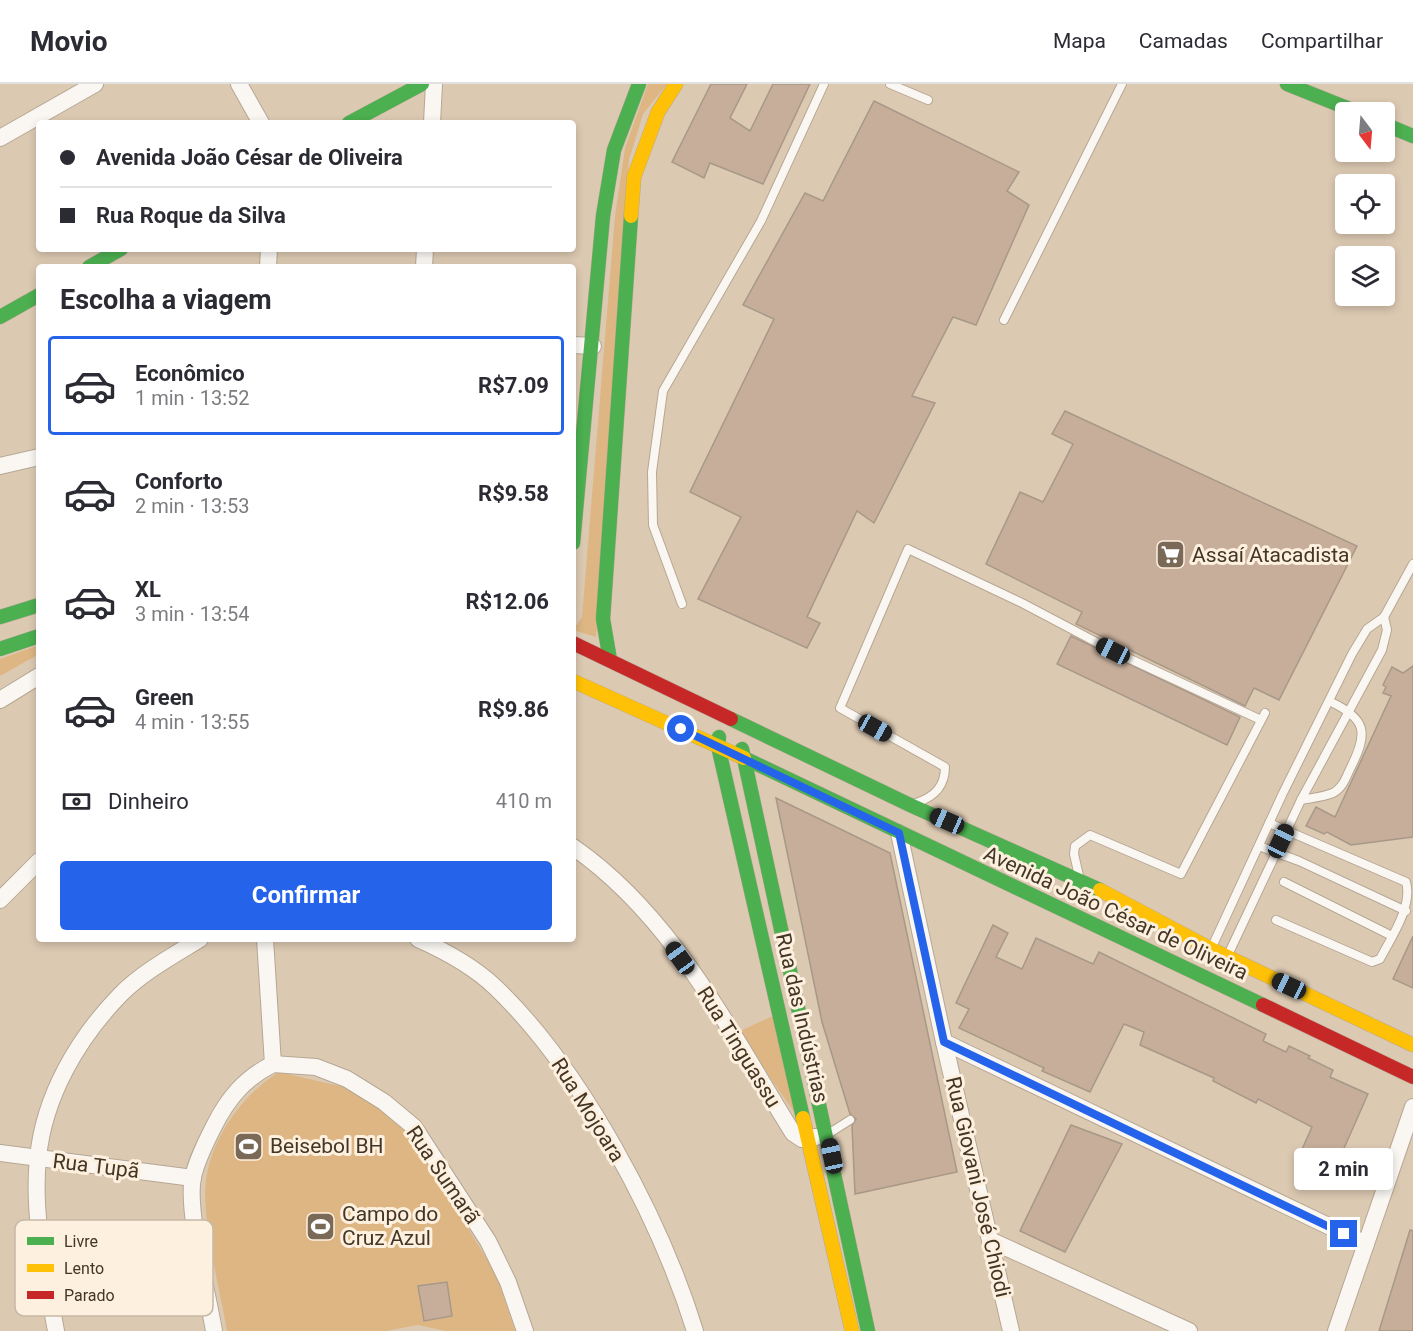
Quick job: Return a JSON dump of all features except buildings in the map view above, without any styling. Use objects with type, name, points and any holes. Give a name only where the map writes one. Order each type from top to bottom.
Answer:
[{"type":"street","points":[[0,138],[95,84]]},
{"type":"street","points":[[240,84],[259,120]]},
{"type":"street","points":[[355,120],[422,84]]},
{"type":"street","points":[[432,120],[435,84]]},
{"type":"street","points":[[576,513],[603,216],[614,150],[639,84]]},
{"type":"street","points":[[610,660],[603,619],[634,177],[658,112],[676,84]]},
{"type":"street","points":[[1287,84],[1335,103]]},
{"type":"street","points":[[1395,129],[1413,136]]},
{"type":"street","points":[[94,264],[116,252]]},
{"type":"street","points":[[0,317],[36,297]]},
{"type":"street","points":[[18,307],[36,308]]},
{"type":"street","points":[[576,345],[593,346]]},
{"type":"street","points":[[0,466],[36,458]]},
{"type":"street","points":[[0,617],[36,606]]},
{"type":"street","points":[[0,650],[36,637]]},
{"type":"street","name":"Avenida João César de Oliveira","points":[[576,644],[910,805],[1080,879],[1211,950],[1413,1045]]},
{"type":"street","points":[[0,700],[36,678]]},
{"type":"street","name":"Avenida João César de Oliveira","points":[[576,682],[718,746],[1413,1077]]},
{"type":"street","name":"Rua das Indústrias","points":[[721,715],[718,746],[852,1331]]},
{"type":"street","name":"Rua das Indústrias","points":[[744,727],[741,743],[742,758],[827,1134],[868,1331]]},
{"type":"street","name":"Rua Giovani José Chiodi","points":[[899,833],[944,1042],[992,1241],[1011,1331]]},
{"type":"street","name":"Rua Tinguassu","points":[[576,849],[619,884],[645,910],[704,990],[793,1133],[797,1137],[808,1139]]},
{"type":"street","points":[[0,900],[36,864]]},
{"type":"street","points":[[38,1220],[38,1158],[47,1115],[61,1076],[87,1034],[122,993],[163,962],[195,942]]},
{"type":"street","points":[[194,1220],[192,1207],[193,1178],[205,1144],[225,1104],[251,1076],[273,1064],[266,942]]},
{"type":"street","name":"Rua Mojoara","points":[[425,942],[451,954],[494,986],[533,1028],[572,1082],[615,1150],[658,1233],[695,1331]]},
{"type":"street","points":[[1374,1058],[1384,1056],[1390,1049],[1392,1035],[1413,1037]]},
{"type":"street","points":[[944,1042],[1366,1244]]},
{"type":"street","name":"Rua Sumarã","points":[[273,1064],[316,1068],[347,1079],[384,1102],[414,1127],[488,1241],[508,1282],[525,1331]]},
{"type":"street","points":[[1336,1331],[1413,1107]]},
{"type":"street","points":[[808,1139],[827,1134]]},
{"type":"street","name":"Rua Tupã","points":[[0,1153],[193,1178]]},
{"type":"street","points":[[992,1241],[1189,1331]]},
{"type":"street","points":[[54,1316],[56,1331]]},
{"type":"street","points":[[211,1316],[214,1331]]},
{"type":"lane","points":[[682,604],[653,525],[652,472],[663,391],[761,221],[824,84]]},
{"type":"lane","points":[[890,84],[928,100]]},
{"type":"lane","points":[[1004,320],[1122,84]]},
{"type":"lane","points":[[910,805],[927,800],[940,788],[945,778],[945,767],[840,708],[908,549],[1022,603],[1113,651],[1263,717],[1181,874],[1090,835],[1076,846],[1074,854],[1080,879]]},
{"type":"lane","points":[[1211,950],[1269,823],[1367,629],[1384,616],[1413,564]]},
{"type":"lane","points":[[1227,957],[1301,800],[1347,710],[1382,650],[1387,630],[1384,616]]},
{"type":"lane","points":[[1301,800],[1333,793],[1341,787],[1362,745],[1360,725],[1347,710],[1331,702]]},
{"type":"lane","points":[[1269,823],[1406,882],[1410,897],[1406,911],[1380,959],[1372,962],[1276,920]]},
{"type":"lane","points":[[1258,846],[1299,861],[1406,911]]},
{"type":"lane","points":[[1284,882],[1392,936]]},
{"type":"lane","points":[[827,1134],[850,1120]]},
{"type":"shaded area","points":[[648,84],[667,84],[643,114],[629,160],[596,637],[576,631],[576,626],[582,617],[615,216],[625,148]]},
{"type":"shaded area","points":[[36,646],[36,656],[0,676],[0,659]]},
{"type":"shaded area","points":[[777,1014],[801,1122],[738,1032]]},
{"type":"shaded area","points":[[279,1072],[348,1088],[382,1108],[409,1132],[496,1274],[515,1331],[446,1331],[418,1325],[386,1331],[227,1331],[213,1259],[213,1220],[207,1220],[206,1214],[206,1180],[215,1148],[231,1118],[253,1092]]},
{"type":"traffic: fast","points":[[355,120],[422,84]]},
{"type":"traffic: fast","points":[[576,510],[603,216],[614,150],[639,84]]},
{"type":"traffic: fast","points":[[1287,84],[1335,103]]},
{"type":"traffic: fast","points":[[1395,129],[1413,136]]},
{"type":"traffic: fast","points":[[610,660],[603,619],[631,216]]},
{"type":"traffic: fast","points":[[94,264],[116,252]]},
{"type":"traffic: fast","points":[[0,317],[36,297]]},
{"type":"traffic: fast","points":[[0,617],[36,606]]},
{"type":"traffic: fast","points":[[0,649],[36,637]]},
{"type":"traffic: fast","points":[[731,719],[910,805],[1100,890]]},
{"type":"traffic: fast","points":[[719,737],[718,746],[803,1118]]},
{"type":"traffic: fast","points":[[742,749],[868,1331]]},
{"type":"traffic: fast","points":[[744,758],[1263,1005]]},
{"type":"traffic: slow","points":[[631,216],[634,177],[658,112],[676,84]]},
{"type":"traffic: slow","points":[[576,682],[744,758]]},
{"type":"traffic: slow","points":[[1100,890],[1211,949],[1413,1045]]},
{"type":"traffic: slow","points":[[803,1118],[852,1331]]},
{"type":"traffic: jam","points":[[576,644],[731,719]]},
{"type":"traffic: jam","points":[[1263,1005],[1413,1077]]},
{"type":"place","name":"Assaí Atacadista","points":[[1171,555]]},
{"type":"place","name":"Beisebol BH","points":[[249,1146]]},
{"type":"place","name":"Campo do Cruz Azul","points":[[321,1226]]},
{"type":"route","points":[[681,729],[899,833],[944,1042],[1344,1234]]}]
